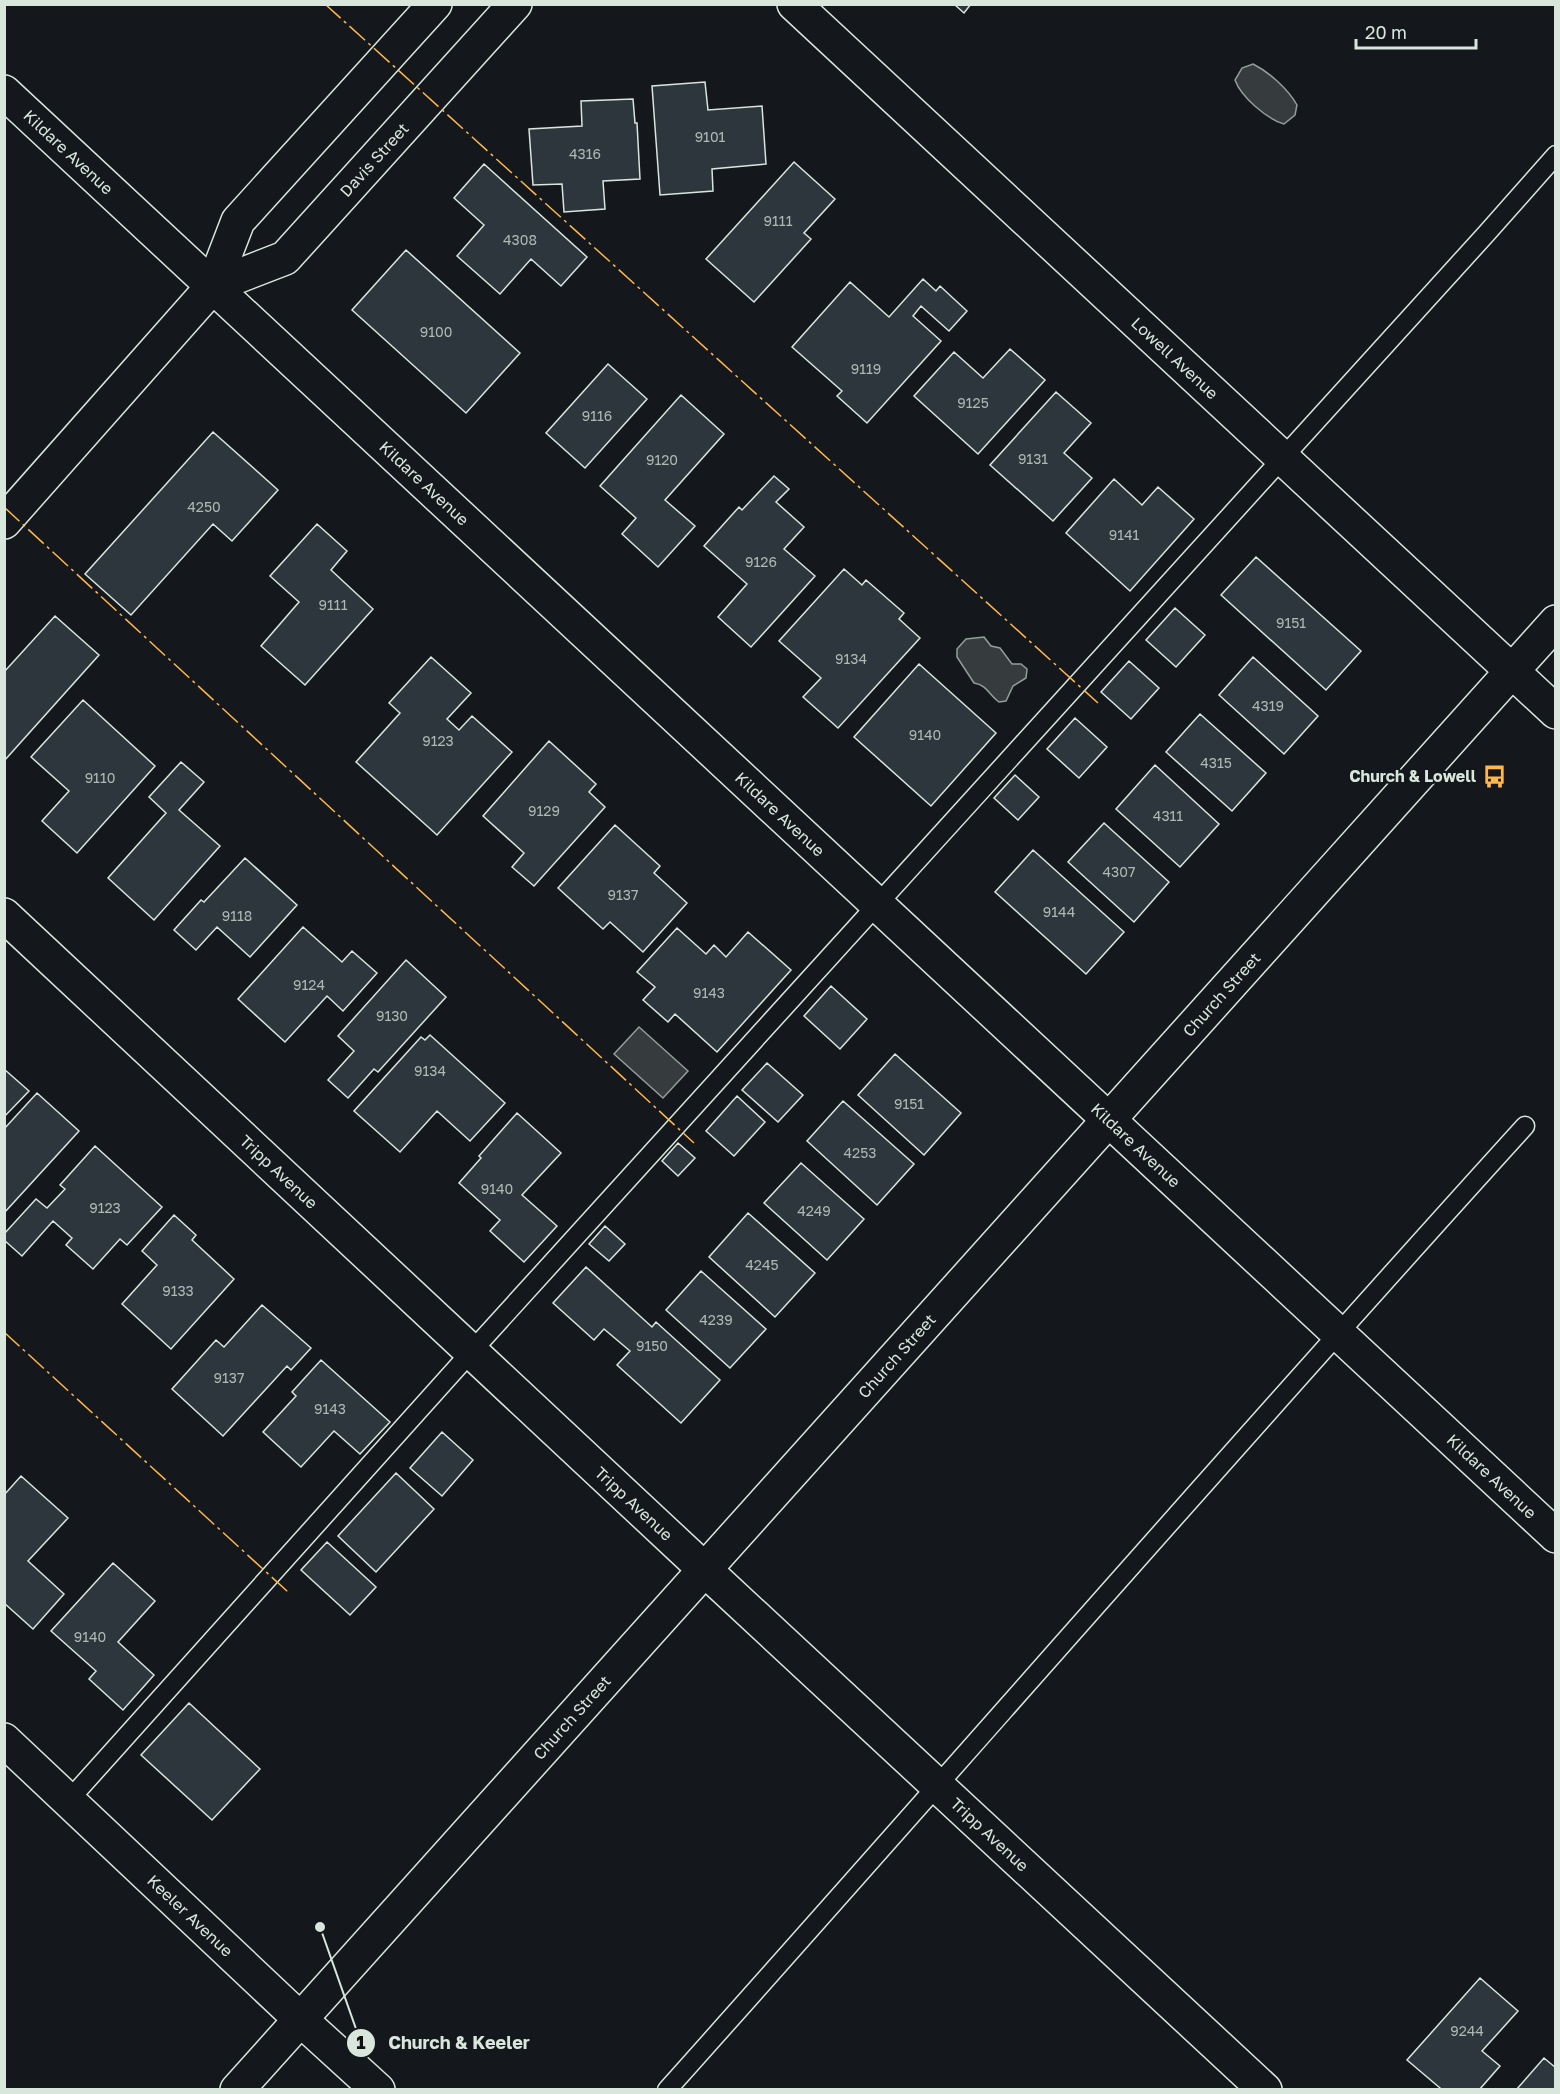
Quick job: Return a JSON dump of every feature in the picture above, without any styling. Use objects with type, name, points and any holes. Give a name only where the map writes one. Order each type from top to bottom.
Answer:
[{"type":"street","name":"Davis Street","points":[[4,522],[213,286],[238,222],[435,4]]},
{"type":"street","name":"Davis Street","points":[[213,286],[285,258],[515,4]]},
{"type":"street","name":"Lowell Avenue","points":[[794,4],[1556,712]]},
{"type":"street","name":"Kildare Avenue","points":[[4,92],[1556,1536]]},
{"type":"street","name":"Church Street","points":[[237,2090],[1556,622]]},
{"type":"street","name":"Tripp Avenue","points":[[4,915],[1265,2090]]},
{"type":"street","name":"Keeler Avenue","points":[[4,1740],[378,2090]]},
{"type":"lane","points":[[69,1800],[471,1352],[1556,155]]},
{"type":"lane","points":[[667,2090],[1337,1333],[1526,1126]]},
{"type":"shaded area","points":[[1253,64],[1278,82],[1297,105],[1295,115],[1284,124],[1255,107],[1238,87],[1235,80],[1242,68]]},
{"type":"shaded area","points":[[984,637],[991,646],[1000,648],[1012,664],[1021,664],[1027,669],[1026,678],[1013,686],[1006,701],[999,702],[985,688],[974,683],[957,657],[957,649],[966,639]]},
{"type":"shaded area","points":[[639,1027],[688,1071],[663,1098],[614,1054]]},
{"type":"building","points":[[954,4],[971,4],[964,13]]},
{"type":"building","points":[[705,82],[708,110],[762,106],[766,164],[712,169],[713,191],[660,195],[652,86]]},
{"type":"building","points":[[633,99],[635,123],[637,123],[640,179],[603,181],[605,209],[564,212],[562,184],[533,185],[529,129],[582,126],[581,101]]},
{"type":"building","points":[[794,162],[835,199],[804,233],[811,239],[754,302],[706,259]]},
{"type":"building","points":[[484,164],[587,257],[561,286],[531,259],[500,294],[457,256],[484,225],[454,198]]},
{"type":"building","points":[[406,250],[520,353],[466,413],[352,310]]},
{"type":"building","points":[[923,279],[936,291],[940,286],[967,311],[949,331],[921,306],[913,316],[941,341],[867,423],[837,396],[842,391],[792,347],[850,282],[889,317]]},
{"type":"building","points":[[1010,349],[1045,380],[978,454],[914,396],[954,352],[983,378]]},
{"type":"building","points":[[608,364],[647,399],[585,468],[546,433]]},
{"type":"building","points":[[1056,392],[1091,423],[1064,453],[1092,478],[1053,521],[990,465]]},
{"type":"building","points":[[681,395],[724,434],[665,500],[695,526],[658,567],[622,534],[636,518],[600,486]]},
{"type":"building","points":[[213,432],[278,490],[232,541],[213,524],[131,615],[85,574]]},
{"type":"building","points":[[774,476],[789,489],[776,502],[804,527],[784,549],[815,576],[751,647],[718,617],[747,584],[704,546],[739,507],[742,510]]},
{"type":"building","points":[[1114,479],[1142,505],[1158,487],[1194,519],[1130,591],[1066,533]]},
{"type":"building","points":[[317,524],[347,551],[331,570],[373,609],[305,685],[261,646],[299,602],[270,576]]},
{"type":"building","points":[[1256,557],[1361,651],[1326,690],[1221,595]]},
{"type":"building","points":[[844,569],[862,585],[866,580],[904,613],[899,619],[920,638],[838,728],[803,697],[821,678],[779,641]]},
{"type":"building","points":[[1175,608],[1205,635],[1176,667],[1146,640]]},
{"type":"building","points":[[55,616],[99,655],[4,761],[4,672]]},
{"type":"building","points":[[431,657],[471,693],[447,719],[459,730],[472,716],[512,752],[437,835],[356,762],[400,713],[389,703]]},
{"type":"building","points":[[1253,657],[1318,716],[1284,754],[1219,695]]},
{"type":"building","points":[[1129,661],[1159,688],[1131,719],[1101,692]]},
{"type":"building","points":[[919,664],[996,733],[931,806],[854,737]]},
{"type":"building","points":[[83,700],[155,766],[77,853],[42,821],[69,791],[31,757]]},
{"type":"building","points":[[1200,714],[1266,773],[1232,811],[1166,752]]},
{"type":"building","points":[[1075,718],[1107,747],[1079,778],[1047,749]]},
{"type":"building","points":[[549,741],[596,784],[589,792],[605,807],[534,886],[512,867],[524,853],[483,816]]},
{"type":"building","points":[[181,762],[204,782],[179,810],[220,846],[154,920],[108,878],[166,813],[149,797]]},
{"type":"building","points":[[1155,765],[1219,824],[1180,867],[1116,809]]},
{"type":"building","points":[[1015,775],[1039,797],[1018,820],[994,798]]},
{"type":"building","points":[[1104,823],[1169,882],[1134,922],[1068,862]]},
{"type":"building","points":[[615,825],[660,866],[654,873],[687,903],[643,952],[610,922],[603,929],[558,888]]},
{"type":"building","points":[[1033,850],[1124,932],[1086,974],[995,892]]},
{"type":"building","points":[[245,858],[297,905],[250,957],[217,927],[196,950],[174,930],[201,900],[204,902]]},
{"type":"building","points":[[303,927],[342,962],[352,951],[377,973],[343,1011],[327,996],[285,1042],[238,999]]},
{"type":"building","points":[[677,928],[706,954],[714,945],[726,957],[748,932],[791,970],[717,1052],[675,1014],[668,1022],[643,1000],[655,987],[637,972]]},
{"type":"building","points":[[406,960],[446,997],[378,1072],[374,1069],[348,1098],[328,1080],[354,1051],[338,1036]]},
{"type":"building","points":[[831,986],[867,1019],[840,1049],[804,1016]]},
{"type":"building","points":[[430,1035],[505,1103],[470,1141],[437,1111],[400,1152],[354,1111],[421,1037],[425,1040]]},
{"type":"building","points":[[895,1054],[961,1113],[924,1155],[858,1095]]},
{"type":"building","points":[[767,1063],[803,1095],[778,1122],[742,1090]]},
{"type":"building","points":[[4,1069],[29,1091],[4,1117]]},
{"type":"building","points":[[37,1093],[79,1131],[4,1213],[4,1129]]},
{"type":"building","points":[[737,1096],[765,1122],[734,1156],[706,1131]]},
{"type":"building","points":[[843,1101],[914,1164],[877,1205],[807,1141]]},
{"type":"building","points":[[517,1113],[561,1153],[522,1195],[557,1226],[524,1262],[490,1231],[500,1220],[459,1183],[481,1158],[479,1156]]},
{"type":"building","points":[[678,1143],[695,1158],[678,1176],[662,1161]]},
{"type":"building","points":[[95,1146],[162,1207],[127,1245],[120,1239],[93,1269],[66,1245],[72,1238],[53,1221],[22,1256],[4,1240],[4,1234],[36,1199],[47,1208],[65,1189],[60,1185]]},
{"type":"building","points":[[801,1163],[864,1219],[827,1260],[764,1203]]},
{"type":"building","points":[[748,1213],[815,1273],[775,1317],[709,1257]]},
{"type":"building","points":[[174,1215],[196,1235],[192,1240],[234,1279],[171,1349],[122,1304],[157,1265],[142,1251]]},
{"type":"building","points":[[605,1226],[625,1244],[609,1261],[589,1244]]},
{"type":"building","points":[[586,1267],[652,1327],[656,1322],[720,1380],[681,1423],[617,1365],[630,1351],[604,1329],[594,1340],[553,1303]]},
{"type":"building","points":[[701,1271],[766,1329],[730,1368],[666,1310]]},
{"type":"building","points":[[262,1305],[311,1348],[291,1370],[287,1366],[223,1436],[172,1389],[216,1340],[224,1347]]},
{"type":"building","points":[[321,1360],[390,1422],[360,1454],[334,1431],[301,1467],[263,1432],[296,1396],[292,1392]]},
{"type":"building","points":[[442,1432],[473,1460],[442,1496],[410,1468]]},
{"type":"building","points":[[396,1473],[434,1509],[376,1572],[338,1536]]},
{"type":"building","points":[[21,1476],[68,1518],[28,1561],[64,1594],[33,1629],[4,1603],[4,1495]]},
{"type":"building","points":[[327,1542],[376,1587],[350,1615],[301,1570]]},
{"type":"building","points":[[113,1563],[155,1601],[118,1642],[154,1675],[123,1710],[89,1679],[96,1671],[51,1631]]},
{"type":"building","points":[[189,1703],[260,1769],[212,1820],[141,1755]]},
{"type":"building","points":[[1480,1978],[1518,2011],[1482,2051],[1500,2066],[1479,2090],[1438,2090],[1440,2088],[1407,2060]]},
{"type":"building","points":[[1544,2058],[1556,2068],[1556,2090],[1516,2090]]},
{"type":"power","points":[[325,4],[1098,703]]},
{"type":"power","points":[[4,507],[694,1143]]},
{"type":"power","points":[[4,1332],[288,1592]]},
{"type":"place","name":"Church & Lowell","points":[[1494,776]]},
{"type":"place","name":"Church & Keeler","points":[[320,1927]]}]
